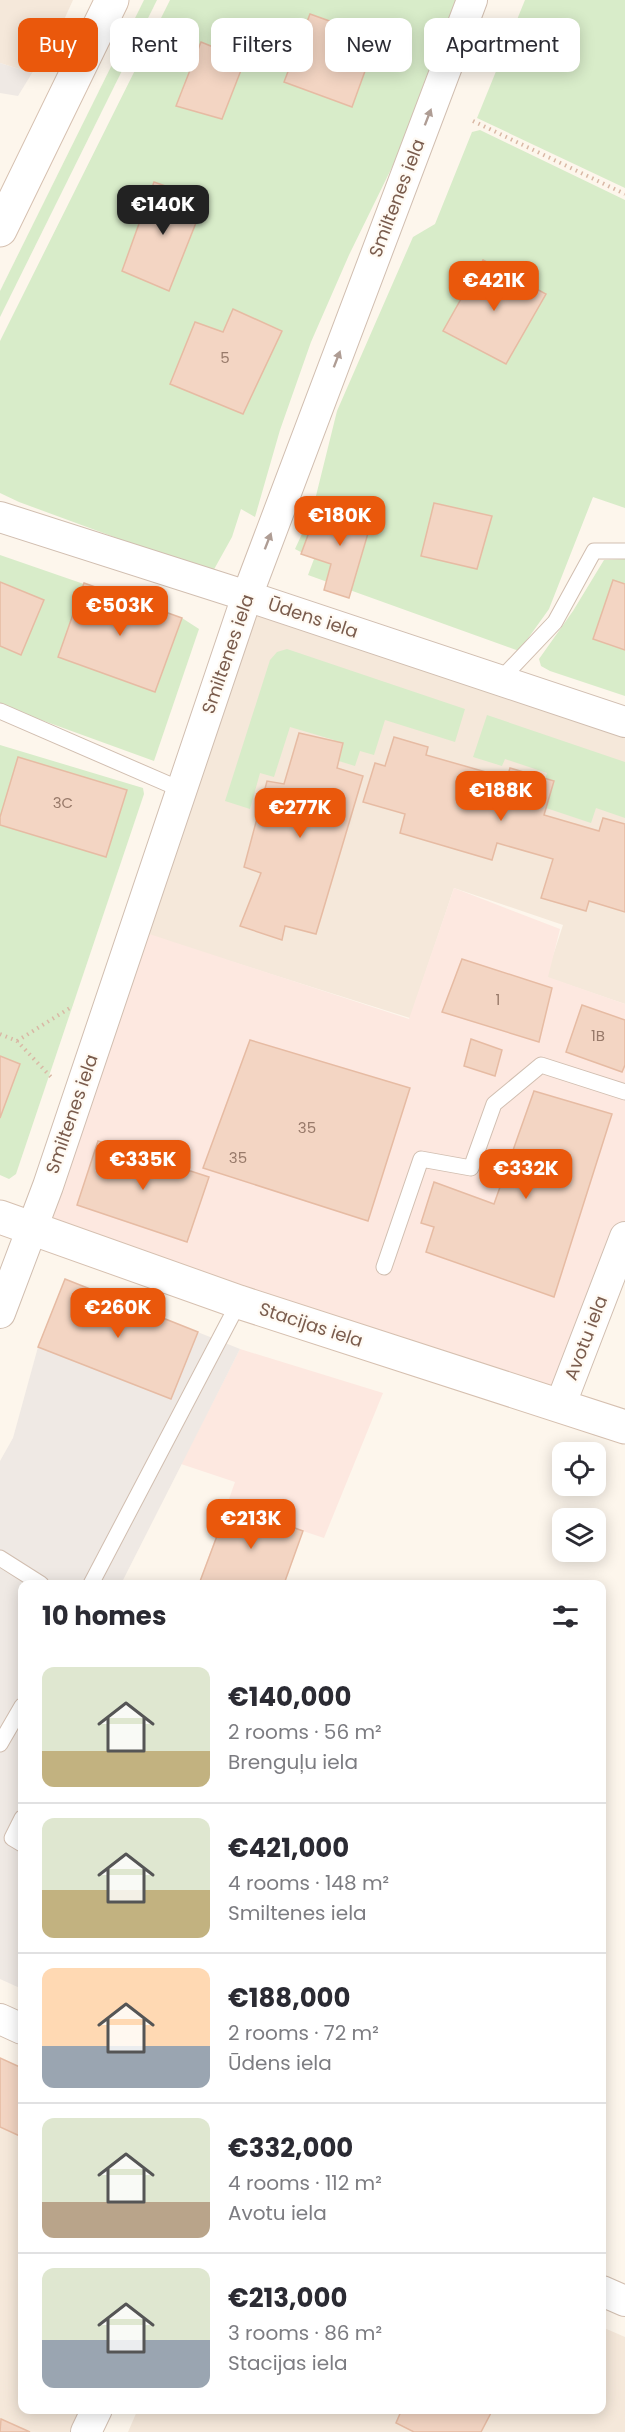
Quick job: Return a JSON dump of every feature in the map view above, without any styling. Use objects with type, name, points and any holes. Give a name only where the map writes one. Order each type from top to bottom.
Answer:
[{"type":"main road","points":[[0,230],[112,0]]},
{"type":"main road","name":"Stacijas iela","points":[[0,1217],[239,1302],[625,1427]]},
{"type":"street","name":"Smiltenes iela","points":[[0,1313],[33,1229],[247,596],[472,0]]},
{"type":"street","name":"Ūdens iela","points":[[0,517],[247,596],[625,722]]},
{"type":"street","name":"Avotu iela","points":[[560,1406],[625,1237]]},
{"type":"street","points":[[0,2019],[18,2027]]},
{"type":"street","points":[[606,2293],[625,2301]]},
{"type":"street","points":[[86,2432],[94,2414]]},
{"type":"lane","points":[[500,680],[555,622],[594,550],[625,551]]},
{"type":"lane","points":[[0,711],[182,790]]},
{"type":"lane","points":[[384,1268],[421,1159],[471,1168],[494,1104],[542,1065],[625,1092]]},
{"type":"lane","points":[[93,1580],[239,1302]]},
{"type":"lane","points":[[0,1558],[34,1580]]},
{"type":"lane","points":[[0,1744],[18,1713]]},
{"type":"path","points":[[473,121],[625,194]]},
{"type":"path","points":[[17,1041],[79,1003]]},
{"type":"path","points":[[0,1034],[17,1041],[53,1079]]},
{"type":"shaded area","points":[[0,0],[73,0],[65,18],[18,18],[18,69],[0,63]]},
{"type":"shaded area","points":[[0,63],[18,69],[18,72],[32,73],[18,96],[0,93]]},
{"type":"shaded area","points":[[246,599],[625,726],[625,1004],[546,977],[563,925],[454,888],[410,1018],[138,932]]},
{"type":"shaded area","points":[[454,888],[560,929],[548,977],[625,1004],[625,1224],[550,1405],[44,1228],[137,930],[409,1019]]},
{"type":"shaded area","points":[[65,1279],[240,1349],[123,1580],[18,1580],[18,1987],[0,1979],[0,1461],[13,1438],[38,1347]]},
{"type":"shaded area","points":[[240,1349],[383,1393],[324,1538],[303,1531],[285,1580],[200,1580],[235,1482],[181,1464]]},
{"type":"shaded area","points":[[0,2058],[18,2066],[18,2414],[81,2414],[74,2429],[69,2432],[0,2432]]},
{"type":"shaded area","points":[[606,2329],[625,2337],[625,2432],[128,2432],[136,2414],[606,2414]]},
{"type":"green space","points":[[144,0],[157,0],[148,18],[135,18]]},
{"type":"green space","points":[[170,0],[456,0],[449,18],[424,18],[424,72],[429,72],[396,159],[349,255],[311,342],[280,430],[255,517],[241,509],[232,537],[212,573],[0,493],[0,341],[134,72],[199,72],[199,18],[161,18]]},
{"type":"green space","points":[[525,0],[625,0],[625,188],[477,118],[496,72],[580,72],[580,18],[518,18]]},
{"type":"green space","points":[[110,69],[110,72],[121,72],[0,317],[0,291]]},
{"type":"green space","points":[[480,130],[625,200],[625,508],[593,497],[549,609],[519,651],[308,575],[314,559],[295,549],[312,512],[337,411],[413,237],[435,224],[472,132]]},
{"type":"green space","points":[[0,555],[182,618],[199,629],[154,761],[0,705]]},
{"type":"green space","points":[[625,559],[625,696],[550,671],[541,666],[539,659],[573,611],[604,560]]},
{"type":"green space","points":[[287,649],[465,709],[455,742],[385,720],[374,755],[360,751],[355,766],[329,758],[334,740],[290,727],[274,777],[260,773],[250,809],[225,801],[270,660],[277,652]]},
{"type":"green space","points":[[487,715],[625,762],[625,818],[596,808],[591,823],[537,805],[547,773],[505,759],[502,766],[473,757]]},
{"type":"green space","points":[[0,745],[143,788],[144,794],[16,1174],[9,1179],[0,1175]]},
{"type":"building","points":[[310,14],[325,19],[325,72],[365,72],[352,107],[284,82],[288,72],[313,72],[313,18],[308,18]]},
{"type":"building","points":[[201,42],[211,46],[211,72],[240,72],[222,119],[176,106],[189,72],[199,72]]},
{"type":"building","points":[[154,182],[205,200],[169,291],[122,271]]},
{"type":"building","points":[[483,260],[546,294],[506,364],[443,331]]},
{"type":"building","points":[[233,309],[282,331],[243,414],[170,384],[195,322],[223,332]]},
{"type":"building","points":[[351,503],[376,506],[349,598],[324,590],[331,564],[301,554],[315,516],[345,527]]},
{"type":"building","points":[[434,503],[492,516],[477,569],[421,556]]},
{"type":"building","points":[[613,580],[625,584],[625,650],[593,639]]},
{"type":"building","points":[[0,582],[44,600],[21,655],[0,646]]},
{"type":"building","points":[[84,583],[182,618],[155,692],[58,657]]},
{"type":"building","points":[[299,733],[343,743],[337,768],[363,776],[316,934],[285,926],[282,940],[240,926],[261,873],[244,867],[267,781],[284,784]]},
{"type":"building","points":[[394,737],[428,747],[426,755],[507,778],[510,768],[554,781],[544,815],[599,831],[603,818],[625,824],[625,912],[589,901],[586,911],[541,898],[553,859],[497,843],[492,860],[400,833],[405,814],[363,802],[375,763],[385,766]]},
{"type":"building","points":[[18,757],[127,790],[106,857],[0,825],[0,817]]},
{"type":"building","points":[[462,959],[552,988],[539,1042],[442,1012]]},
{"type":"building","points":[[582,1005],[625,1020],[625,1065],[622,1072],[566,1052]]},
{"type":"building","points":[[471,1039],[502,1050],[495,1076],[464,1066]]},
{"type":"building","points":[[250,1040],[410,1088],[368,1221],[203,1168]]},
{"type":"building","points":[[0,1056],[20,1064],[0,1118]]},
{"type":"building","points":[[534,1091],[612,1114],[554,1297],[426,1252],[434,1227],[421,1223],[434,1182],[494,1204]]},
{"type":"building","points":[[98,1141],[209,1177],[187,1242],[77,1205]]},
{"type":"building","points":[[65,1279],[198,1332],[171,1399],[38,1347]]},
{"type":"building","points":[[229,1504],[303,1531],[285,1580],[200,1580]]},
{"type":"building","points":[[0,2058],[18,2066],[18,2135],[0,2127]]},
{"type":"building","points":[[400,2414],[490,2414],[481,2432],[414,2432],[396,2423]]},
{"type":"building","points":[[1,2419],[30,2432],[0,2432]]}]
